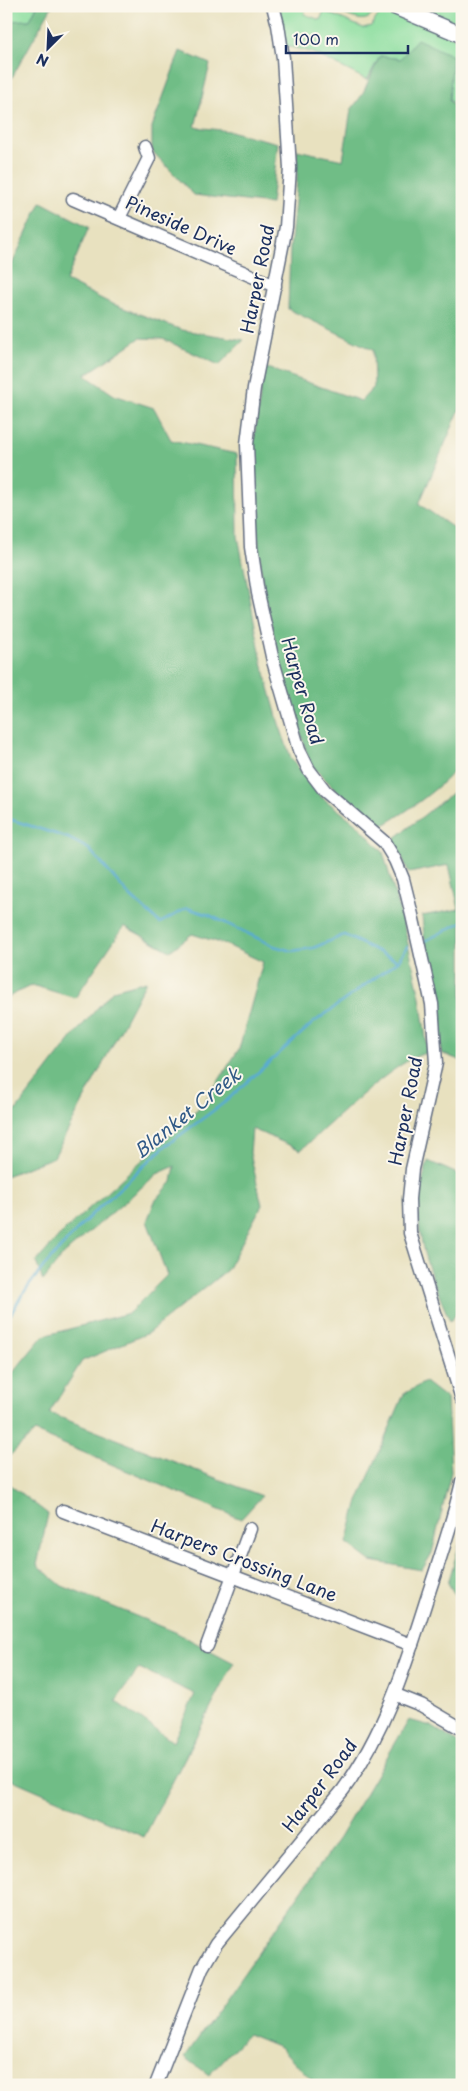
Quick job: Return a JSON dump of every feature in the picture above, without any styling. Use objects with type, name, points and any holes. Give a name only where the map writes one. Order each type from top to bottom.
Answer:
[{"type":"main road","points":[[393,6],[418,11],[462,35]]},
{"type":"street","name":"Harper Road","points":[[273,6],[283,58],[290,168],[286,227],[254,388],[247,444],[251,547],[258,593],[282,699],[299,750],[309,770],[325,791],[384,842],[395,860],[403,879],[412,915],[432,1004],[436,1064],[412,1169],[409,1199],[410,1233],[462,1399]]},
{"type":"street","points":[[119,218],[149,158],[145,147]]},
{"type":"street","name":"Pineside Drive","points":[[73,199],[275,286]]},
{"type":"street","name":"Harper Road","points":[[156,2085],[202,1968],[216,1944],[358,1770],[378,1734],[396,1695],[462,1482]]},
{"type":"street","name":"Harpers Crossing Lane","points":[[63,1511],[412,1645]]},
{"type":"street","points":[[207,1646],[250,1529]]},
{"type":"street","points":[[396,1695],[421,1705],[462,1729]]},
{"type":"green space","points":[[6,6],[37,6],[30,20],[6,21]]},
{"type":"green space","points":[[37,6],[52,6],[6,88],[6,21],[30,20]]},
{"type":"green space","points":[[279,6],[307,6],[304,14],[320,20],[324,11],[363,28],[371,26],[384,7],[462,41],[462,114],[454,104],[400,59],[380,56],[367,80],[312,52],[286,46]]},
{"type":"green space","points":[[327,6],[376,6],[373,14],[368,18],[362,19],[348,16]]},
{"type":"green space","points":[[426,6],[462,6],[462,31],[427,14]]},
{"type":"green space","points":[[417,39],[453,56],[449,101],[462,114],[462,404],[419,504],[462,534],[462,762],[445,781],[425,797],[382,826],[340,794],[310,764],[283,673],[263,589],[253,490],[252,453],[264,367],[361,401],[374,387],[373,350],[288,309],[290,249],[297,182],[297,150],[343,160],[351,110],[362,95],[380,56],[400,59]]},
{"type":"green space","points":[[180,51],[210,64],[195,127],[229,131],[278,143],[271,204],[194,195],[152,151],[152,127]]},
{"type":"green space","points":[[41,202],[89,227],[66,281],[110,303],[182,330],[244,340],[219,365],[163,339],[140,338],[85,375],[114,395],[154,408],[171,440],[237,454],[238,536],[262,662],[279,724],[291,758],[320,796],[358,825],[383,852],[404,926],[420,997],[428,1053],[415,1057],[399,1066],[363,1094],[301,1150],[252,1129],[250,1153],[262,1205],[227,1270],[148,1333],[82,1361],[49,1413],[262,1496],[241,1519],[35,1432],[6,1459],[6,1381],[43,1336],[129,1313],[167,1275],[147,1221],[155,1201],[172,1182],[175,1166],[157,1174],[64,1254],[43,1281],[36,1262],[64,1231],[203,1105],[239,1049],[263,962],[227,945],[192,934],[170,951],[124,926],[75,998],[32,985],[6,998],[6,882],[10,876],[6,867],[6,277]]},
{"type":"green space","points":[[462,785],[462,1061],[441,1053],[441,1020],[426,954],[422,916],[459,909],[449,865],[409,873],[394,839]]},
{"type":"green space","points":[[146,981],[54,1157],[6,1176],[6,1115],[14,1113],[74,1035],[113,990]]},
{"type":"green space","points":[[428,1161],[462,1176],[462,1307],[450,1321],[433,1280],[422,1243],[419,1224],[422,1184]]},
{"type":"green space","points":[[425,1382],[447,1399],[451,1472],[432,1553],[422,1570],[371,1561],[347,1543],[357,1504],[404,1394]]},
{"type":"green space","points":[[6,1482],[48,1514],[37,1565],[62,1586],[175,1632],[234,1663],[144,1837],[6,1777]],"holes":[[[139,1668],[195,1694],[173,1742],[116,1701]]]},
{"type":"green space","points":[[462,1536],[462,1607],[448,1583]]},
{"type":"green space","points":[[409,1720],[431,1726],[462,1745],[462,2085],[305,2085],[312,2080],[280,2047],[248,2034],[209,2075],[185,2057],[339,1838]]},
{"type":"waterway","points":[[6,818],[68,838],[89,849],[128,894],[160,923],[187,908],[209,915],[274,946],[292,951],[313,948],[344,935],[398,961]]},
{"type":"waterway","name":"Blanket Creek","points":[[423,942],[462,922]]},
{"type":"waterway","name":"Blanket Creek","points":[[6,1322],[22,1295],[44,1266],[91,1215],[164,1147],[225,1102],[313,1023],[398,961],[407,947]]}]
